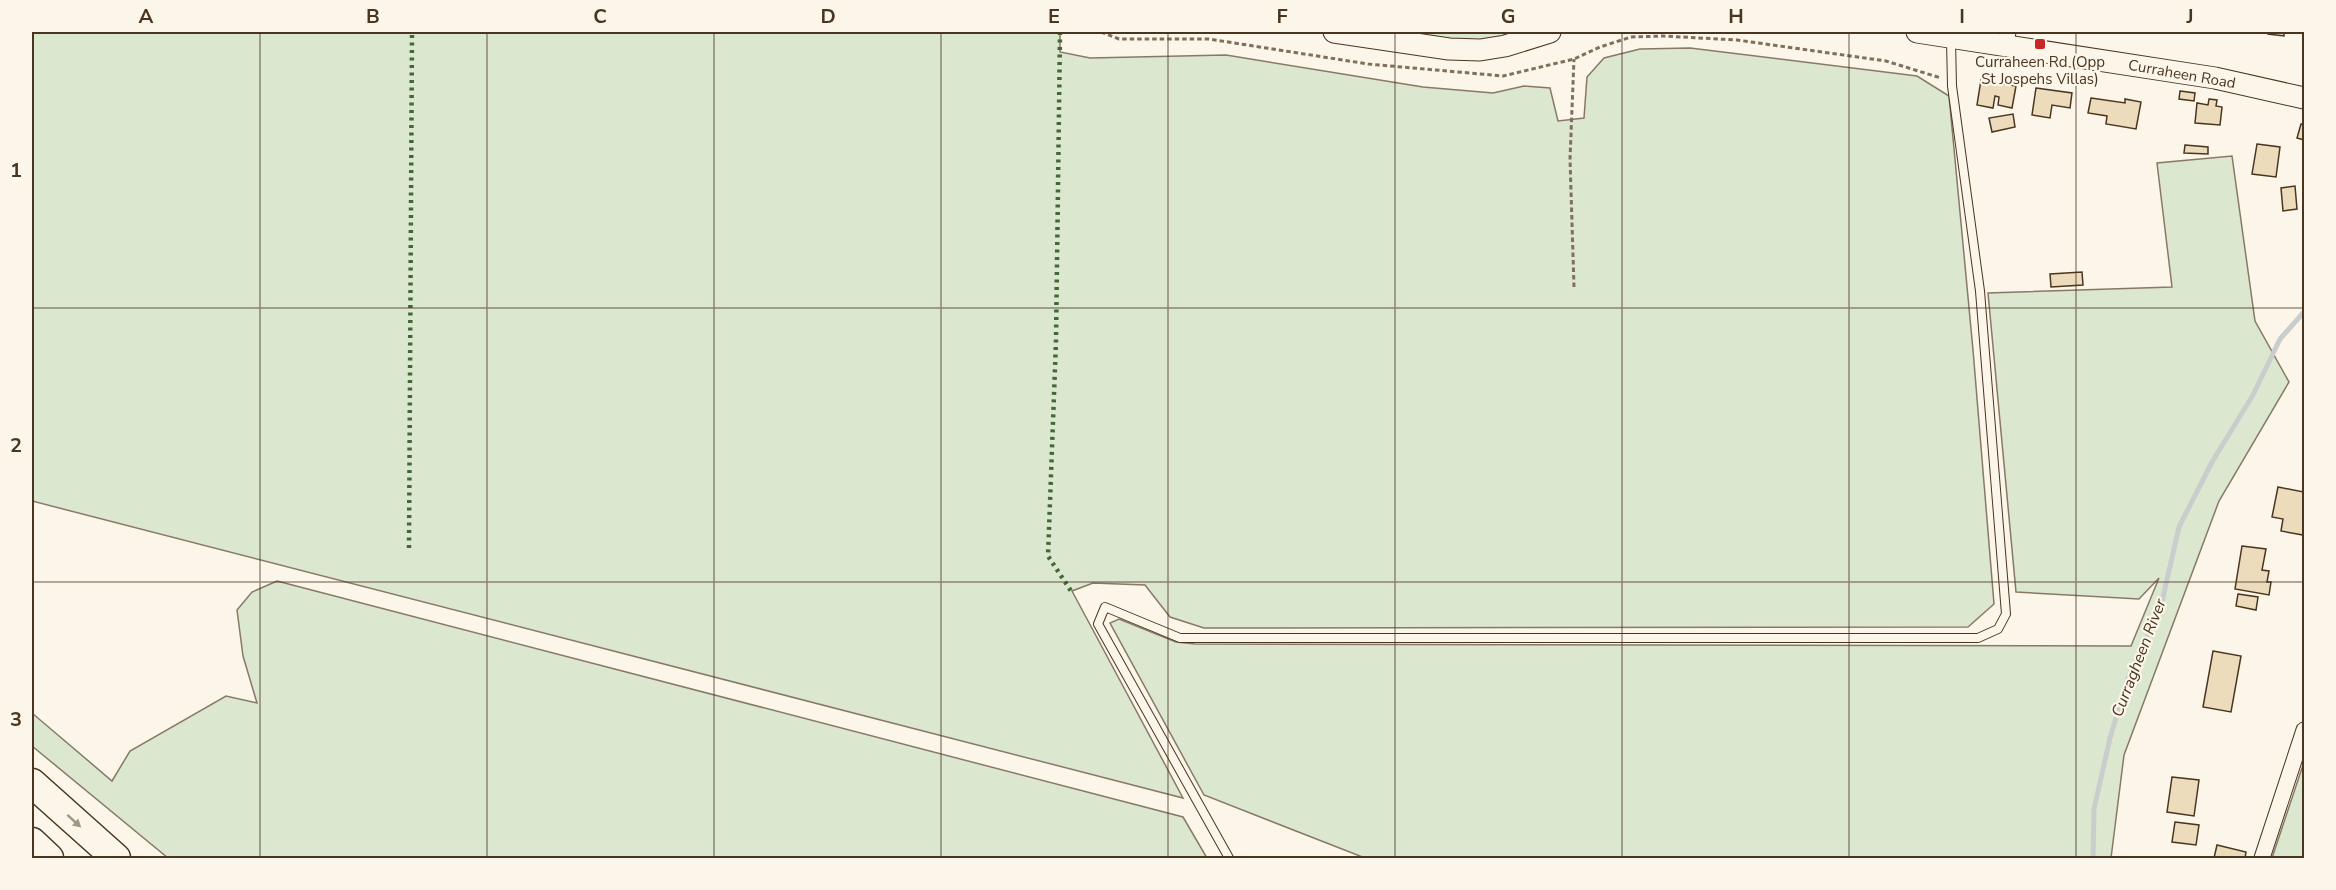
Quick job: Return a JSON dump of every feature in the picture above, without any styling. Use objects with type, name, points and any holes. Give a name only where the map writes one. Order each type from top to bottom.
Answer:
[{"type":"highway","points":[[32,783],[116,858]]},
{"type":"highway","points":[[32,842],[49,858]]},
{"type":"street","points":[[1334,32],[1428,46],[1480,50],[1505,46],[1550,32]]},
{"type":"street","name":"Curraheen Road","points":[[1917,32],[2007,38],[2215,78],[2304,98]]},
{"type":"street","points":[[2262,858],[2304,730]]},
{"type":"lane","points":[[1229,858],[1098,624],[1105,607],[1180,638],[1978,638],[1998,629],[2006,614],[1980,291],[1952,86],[1951,36]]},
{"type":"path","points":[[1574,60],[1570,159],[1574,287]]},
{"type":"green space","points":[[32,32],[1060,32],[1060,52],[1090,58],[1226,55],[1423,87],[1493,93],[1524,86],[1550,88],[1558,121],[1584,118],[1587,77],[1604,58],[1640,49],[1690,48],[1917,76],[1949,96],[1994,604],[1968,627],[1204,628],[1170,617],[1145,585],[1093,583],[1072,591],[1183,798],[32,501]]},
{"type":"green space","points":[[1378,32],[1525,32],[1488,40],[1470,41]]},
{"type":"green space","points":[[2232,156],[2255,321],[2289,382],[2219,501],[2124,755],[2111,858],[1365,858],[1204,795],[1110,623],[1119,619],[1176,642],[1195,644],[2131,646],[2159,578],[2139,599],[2016,592],[1988,293],[2172,287],[2157,163]]},
{"type":"green space","points":[[277,581],[1183,817],[1207,858],[168,858],[32,746],[32,713],[112,781],[130,751],[226,696],[257,703],[243,656],[237,610],[252,592]]},
{"type":"green space","points":[[2304,762],[2304,858],[2272,858]]},
{"type":"building","points":[[2268,32],[2284,32],[2284,36],[2268,34]]},
{"type":"building","points":[[1981,80],[2016,86],[2012,108],[1998,105],[1999,97],[1995,96],[1993,108],[1977,105]]},
{"type":"building","points":[[2036,88],[2072,93],[2070,108],[2052,105],[2050,118],[2032,115]]},
{"type":"building","points":[[2180,91],[2195,93],[2194,101],[2179,99]]},
{"type":"building","points":[[2091,98],[2125,103],[2125,99],[2141,102],[2136,129],[2106,124],[2107,116],[2088,113]]},
{"type":"building","points":[[2209,99],[2217,100],[2216,106],[2222,107],[2220,125],[2195,123],[2197,103],[2208,105]]},
{"type":"building","points":[[2013,114],[2015,127],[1992,132],[1989,118]]},
{"type":"building","points":[[2301,124],[2304,125],[2304,140],[2297,138]]},
{"type":"building","points":[[2257,144],[2280,147],[2276,177],[2252,174]]},
{"type":"building","points":[[2185,145],[2208,147],[2208,154],[2184,153]]},
{"type":"building","points":[[2295,186],[2297,209],[2283,211],[2281,188]]},
{"type":"building","points":[[2082,272],[2083,285],[2051,287],[2050,274]]},
{"type":"building","points":[[2278,487],[2304,492],[2303,535],[2281,531],[2283,519],[2272,517]]},
{"type":"building","points":[[2242,546],[2266,549],[2262,570],[2269,571],[2267,582],[2271,582],[2269,595],[2235,589]]},
{"type":"building","points":[[2238,594],[2258,597],[2256,610],[2236,606]]},
{"type":"building","points":[[2213,651],[2241,656],[2231,712],[2203,707]]},
{"type":"building","points":[[2172,777],[2199,780],[2194,816],[2167,812]]},
{"type":"building","points":[[2175,822],[2199,825],[2196,845],[2172,842]]},
{"type":"building","points":[[2217,845],[2246,852],[2245,858],[2214,858]]},
{"type":"waterway","name":"Curragheen River","points":[[2093,858],[2094,809],[2110,738],[2129,675],[2161,606],[2179,527],[2212,462],[2253,395],[2280,339],[2304,312]]},
{"type":"hedge","points":[[409,548],[412,32]]},
{"type":"hedge","points":[[1060,32],[1056,341],[1048,556],[1071,591]]},
{"type":"place","name":"Curraheen Rd (Opp St Jospehs Villas)","points":[[2040,44]]}]
